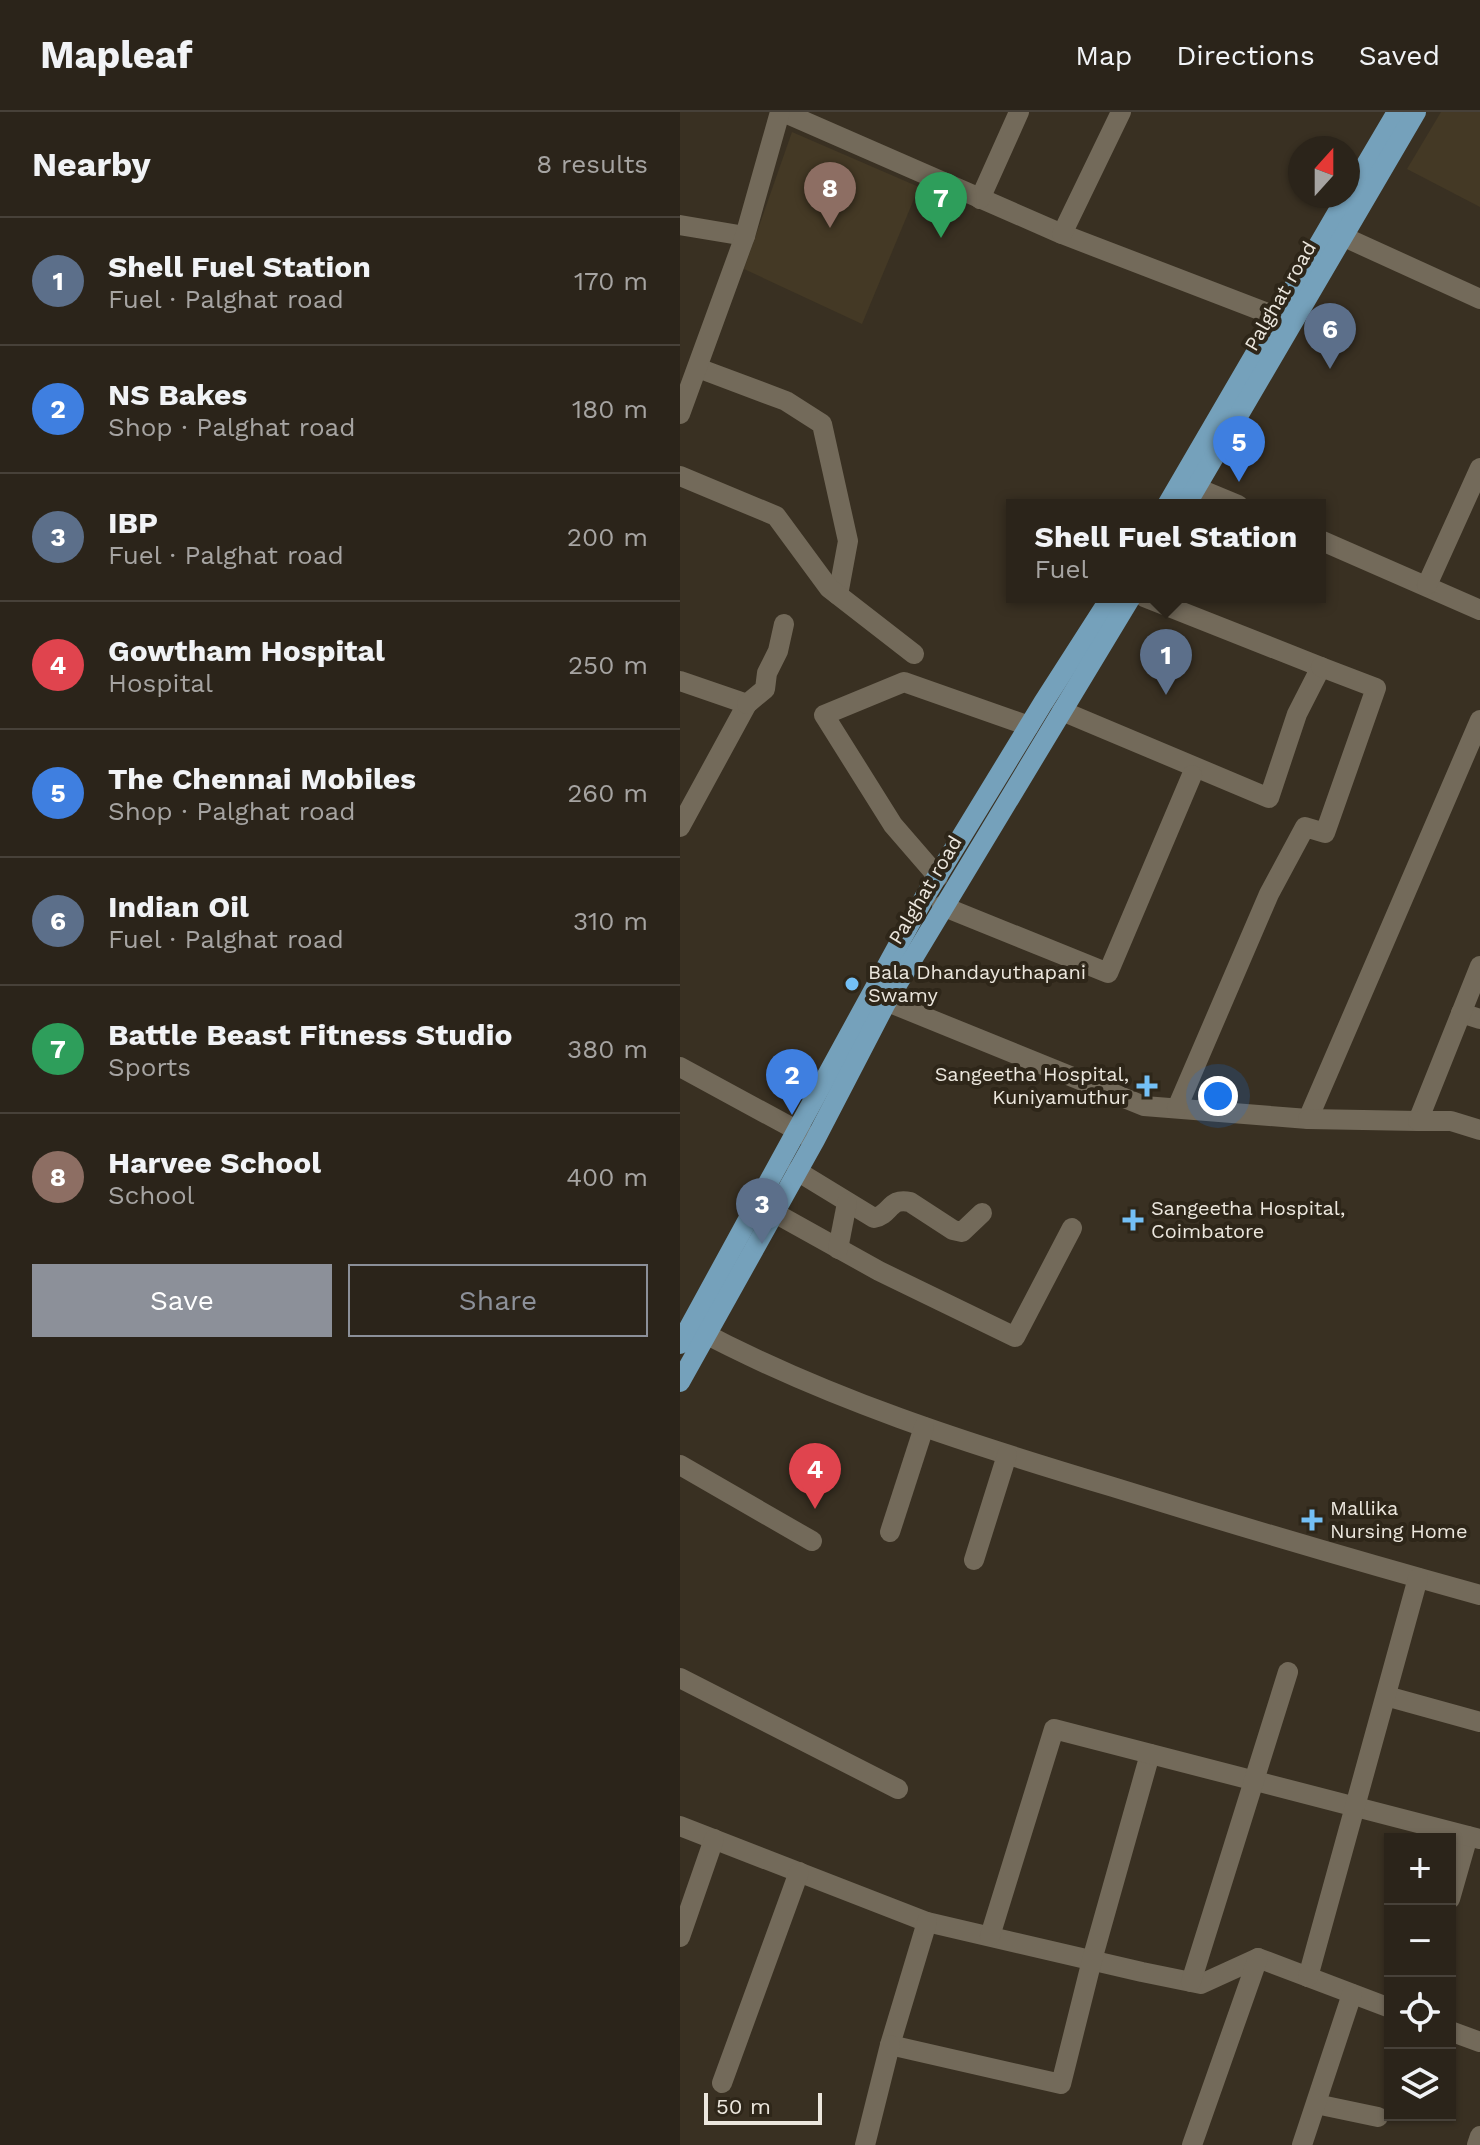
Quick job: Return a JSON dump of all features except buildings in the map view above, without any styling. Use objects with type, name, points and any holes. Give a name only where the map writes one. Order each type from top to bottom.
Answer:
[{"type":"main road","name":"Palghat road","points":[[1360,175],[1397,112]]},
{"type":"main road","name":"Palghat road","points":[[1192,496],[1416,112]]},
{"type":"main road","name":"Palghat road","points":[[1171,499],[1341,208]]},
{"type":"main road","name":"Palghat road","points":[[680,1382],[689,1344],[806,1135],[938,877],[1107,603]]},
{"type":"main road","name":"Palghat road","points":[[878,999],[942,906],[1127,603]]},
{"type":"main road","name":"Palghat road","points":[[689,1344],[797,1171],[806,1135]]},
{"type":"street","points":[[680,414],[745,236],[782,112],[1062,234],[1278,317]]},
{"type":"street","points":[[980,199],[1019,112]]},
{"type":"street","points":[[1062,234],[1121,112]]},
{"type":"street","points":[[680,225],[745,236]]},
{"type":"street","points":[[1342,236],[1480,299]]},
{"type":"street","points":[[698,368],[786,401],[822,424],[848,541],[838,595]]},
{"type":"street","points":[[1427,585],[1480,468]]},
{"type":"street","points":[[680,476],[776,516],[829,588],[914,654]]},
{"type":"street","points":[[1326,543],[1480,610]]},
{"type":"street","points":[[1159,603],[1376,688],[1325,833],[1305,827],[1269,894],[1177,1108]]},
{"type":"street","points":[[680,827],[747,704],[765,689],[767,673],[778,651],[784,624]]},
{"type":"street","points":[[1062,711],[1269,798],[1297,714],[1321,667]]},
{"type":"street","points":[[680,681],[747,704]]},
{"type":"street","points":[[938,877],[893,825],[824,715],[904,682],[1029,726]]},
{"type":"street","points":[[1308,1119],[1480,720]]},
{"type":"street","points":[[942,906],[1108,973],[1192,775]]},
{"type":"street","points":[[1418,1121],[1470,1016],[1480,966]]},
{"type":"street","points":[[878,999],[1144,1106],[1308,1119],[1451,1121],[1480,1130]]},
{"type":"street","points":[[680,1067],[806,1135]]},
{"type":"street","points":[[797,1171],[874,1218],[897,1201],[910,1202],[953,1230],[962,1232],[982,1213]]},
{"type":"street","points":[[838,1249],[847,1203]]},
{"type":"street","points":[[773,1212],[892,1278],[1015,1337],[1072,1228]]},
{"type":"street","points":[[689,1344],[1007,1455],[1480,1595]]},
{"type":"street","points":[[890,1532],[924,1427]]},
{"type":"street","points":[[974,1560],[1007,1455]]},
{"type":"street","points":[[680,1465],[812,1541]]},
{"type":"street","points":[[1308,1977],[1418,1578]]},
{"type":"street","points":[[1191,1982],[1288,1672]]},
{"type":"street","points":[[680,1678],[898,1789]]},
{"type":"street","points":[[1386,1696],[1480,1722]]},
{"type":"street","points":[[990,1936],[1054,1729],[1474,1838],[1456,1884]]},
{"type":"street","points":[[890,2045],[1061,2084],[1150,1754]]},
{"type":"street","points":[[680,1826],[927,1922],[1201,1984],[1258,1958],[1384,2006]]},
{"type":"street","points":[[680,1937],[714,1839]]},
{"type":"street","points":[[722,2083],[799,1872]]},
{"type":"street","points":[[865,2145],[890,2045],[927,1922]]},
{"type":"street","points":[[1192,2145],[1258,1958]]},
{"type":"street","points":[[1302,2145],[1352,1994]]},
{"type":"street","points":[[1456,2033],[1480,2042]]},
{"type":"street","points":[[1316,2104],[1378,2117]]},
{"type":"street","points":[[1477,2145],[1480,2136]]},
{"type":"shaded area","points":[[1441,112],[1480,112],[1480,207],[1407,169]]},
{"type":"shaded area","points":[[792,132],[919,187],[862,324],[744,269]]},
{"type":"place","name":"Harvee School","points":[[830,228]]},
{"type":"place","name":"Battle Beast Fitness Studio","points":[[941,238]]},
{"type":"place","name":"Indian Oil","points":[[1330,369]]},
{"type":"place","name":"The Chennai Mobiles","points":[[1239,482]]},
{"type":"place","name":"Shell Fuel Station","points":[[1166,695]]},
{"type":"place","name":"Bala Dhandayuthapani Swamy","points":[[852,984]]},
{"type":"place","name":"Sangeetha Hospital, Kuniyamuthur","points":[[1147,1086]]},
{"type":"place","name":"NS Bakes","points":[[792,1115]]},
{"type":"place","name":"Sangeetha Hospital, Coimbatore","points":[[1133,1220]]},
{"type":"place","name":"IBP","points":[[762,1244]]},
{"type":"place","name":"Gowtham Hospital","points":[[815,1509]]},
{"type":"place","name":"Mallika Nursing Home","points":[[1312,1520]]}]
